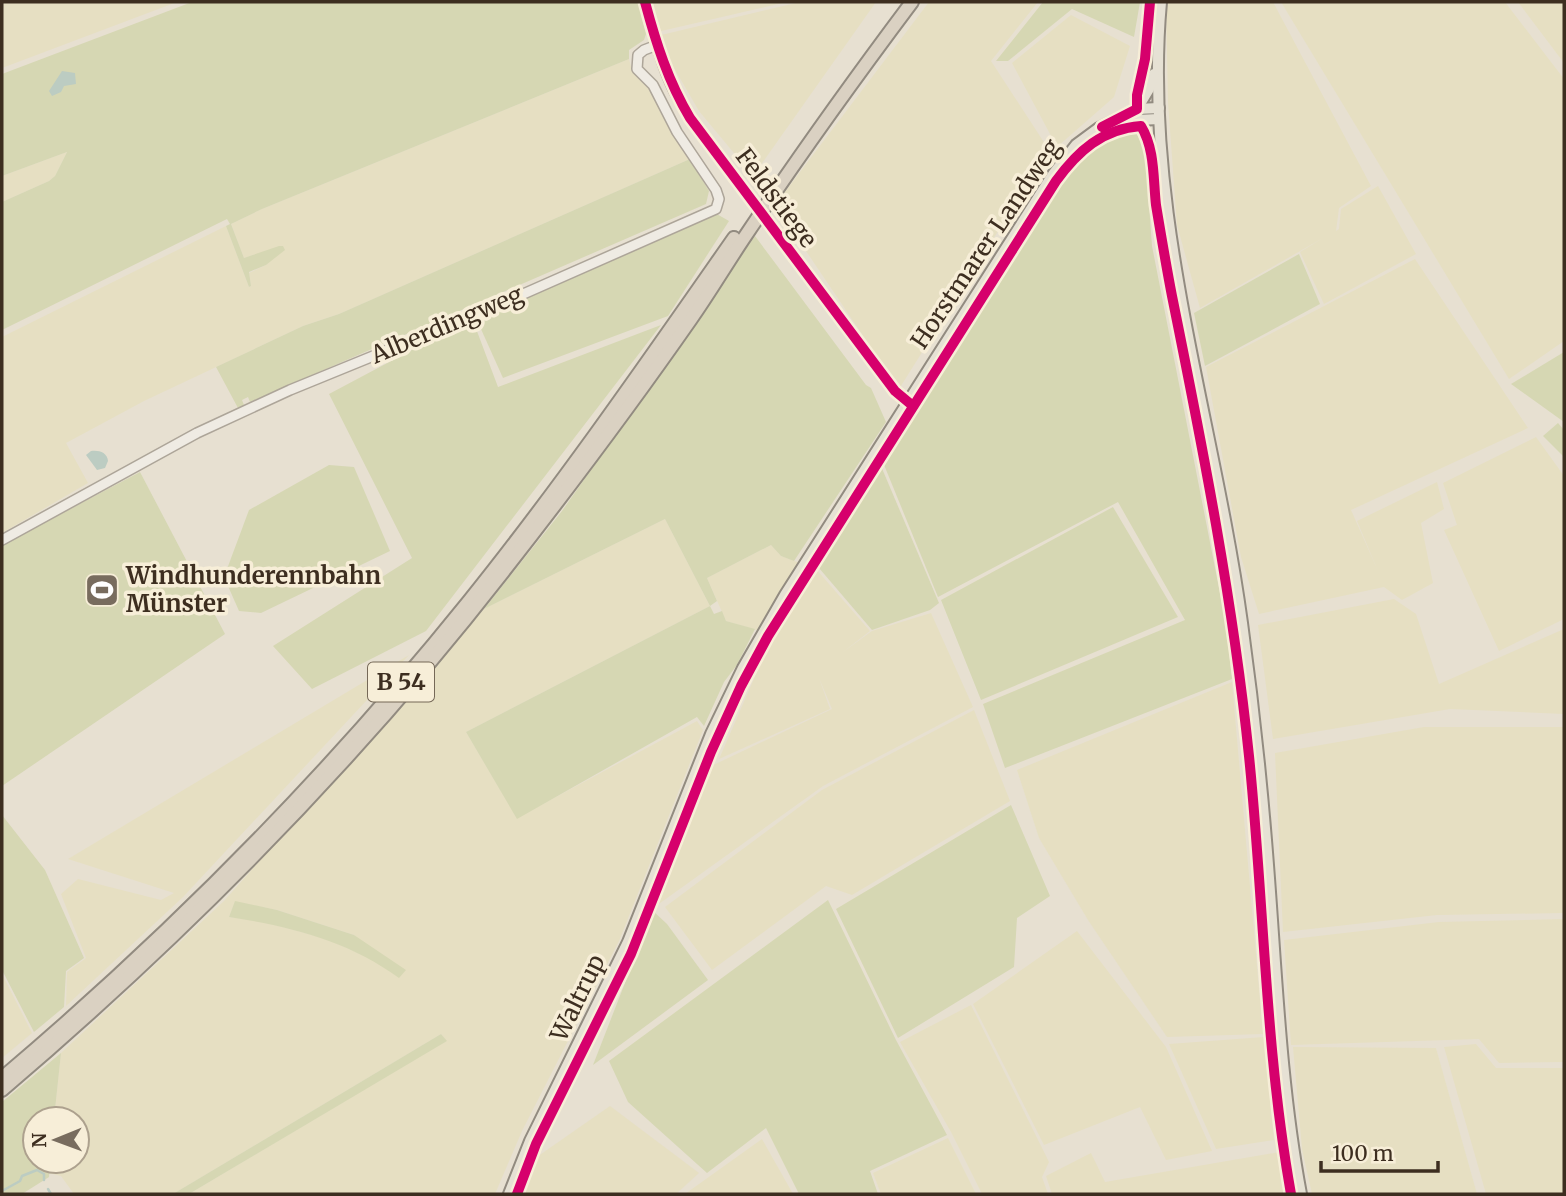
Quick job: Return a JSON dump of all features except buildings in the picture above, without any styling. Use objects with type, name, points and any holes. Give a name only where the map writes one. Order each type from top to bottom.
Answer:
[{"type":"highway","name":"B 54","points":[[2,1078],[122,972],[242,856],[333,759],[433,645],[521,535],[581,454],[903,2]]},
{"type":"highway","name":"B 54","points":[[2,1090],[104,1001],[235,876],[338,767],[444,646],[555,504],[652,373],[777,190],[912,2]]},
{"type":"main road","points":[[1161,2],[1159,114],[1173,249],[1226,524],[1258,754],[1281,1055],[1301,1194]]},
{"type":"main road","points":[[1137,109],[1149,89],[1158,55]]},
{"type":"main road","name":"Horstmarer Landweg","points":[[907,402],[1054,173],[1076,145],[1137,109],[1159,114]]},
{"type":"main road","points":[[1113,121],[1159,114]]},
{"type":"main road","name":"Waltrup","points":[[509,1194],[530,1141],[628,942],[711,734],[737,679],[785,596],[907,402]]},
{"type":"street","name":"Feldstiege","points":[[645,2],[668,77],[683,106],[895,391],[907,402]]},
{"type":"street","name":"Alberdingweg","points":[[2,540],[208,428],[716,209],[719,199],[716,190],[677,132],[653,85],[637,69],[638,55],[657,45]]},
{"type":"shaded area","points":[[2,2],[177,2],[2,68]]},
{"type":"shaded area","points":[[649,2],[787,2],[657,32]]},
{"type":"shaded area","points":[[800,2],[876,2],[753,176],[699,111],[674,68],[664,71],[657,36]]},
{"type":"shaded area","points":[[929,2],[1038,2],[991,61],[1049,150],[899,389],[775,205]]},
{"type":"shaded area","points":[[1166,2],[1273,2],[1371,186],[1339,208],[1336,231],[1339,229],[1341,209],[1378,186],[1416,254],[1324,304],[1300,252],[1323,238],[1200,308],[1177,225],[1168,102]]},
{"type":"shaded area","points":[[1281,2],[1505,2],[1564,79],[1564,341],[1509,379]]},
{"type":"shaded area","points":[[1518,2],[1564,2],[1564,63]]},
{"type":"shaded area","points":[[1071,15],[1130,46],[1114,97],[1057,147],[1012,63]]},
{"type":"shaded area","points":[[629,59],[632,71],[651,87],[690,159],[339,314],[303,326],[144,401],[66,443],[88,483],[2,533],[2,337],[226,226],[249,287],[249,273],[266,265],[283,246],[244,258],[231,224]]},
{"type":"shaded area","points":[[62,71],[75,73],[76,84],[64,86],[61,92],[52,96],[49,91]]},
{"type":"shaded area","points":[[67,152],[55,176],[49,181],[2,202],[2,176]]},
{"type":"shaded area","points":[[1415,259],[1528,428],[1351,510],[1378,571],[1357,521],[1437,482],[1444,509],[1421,523],[1433,583],[1402,600],[1384,587],[1259,614],[1241,557],[1206,367]]},
{"type":"shaded area","points":[[1536,437],[1564,476],[1564,619],[1499,651],[1444,530],[1457,525],[1443,483]]},
{"type":"shaded area","points":[[91,451],[100,451],[106,456],[108,461],[105,468],[97,470],[86,455]]},
{"type":"shaded area","points":[[665,519],[710,606],[466,732],[517,818],[697,721],[703,730],[619,941],[522,1131],[495,1194],[189,1194],[446,1041],[441,1034],[173,1194],[74,1194],[61,1176],[57,1175],[91,1175],[91,1105],[55,1105],[61,1053],[224,901],[484,609]],"holes":[[[235,902],[277,910],[354,935],[398,977],[378,962],[327,939],[265,922],[229,917]]]},
{"type":"shaded area","points":[[771,545],[781,556],[816,569],[870,631],[843,652],[872,631],[931,613],[973,707],[823,786],[656,906],[707,768],[832,709],[819,678],[830,709],[719,759],[773,635],[726,621],[707,578]]},
{"type":"shaded area","points":[[1394,599],[1416,614],[1439,684],[1564,629],[1564,714],[1450,709],[1273,739],[1258,625]]},
{"type":"shaded area","points":[[409,655],[183,897],[66,1006],[67,972],[86,958],[61,894],[78,879],[161,900],[174,893],[68,859]]},
{"type":"shaded area","points":[[1232,682],[1263,1034],[1167,1037],[1088,920],[1039,838],[1017,770]]},
{"type":"shaded area","points":[[974,710],[1010,801],[852,895],[826,886],[712,970],[665,907],[822,790]]},
{"type":"shaded area","points":[[1424,727],[1564,727],[1564,913],[1437,915],[1283,932],[1275,753]]},
{"type":"shaded area","points":[[1564,919],[1564,1062],[1499,1063],[1479,1039],[1291,1045],[1284,940],[1439,922]]},
{"type":"shaded area","points":[[1077,931],[1166,1047],[1212,1151],[1166,1160],[1140,1107],[1044,1145],[973,1004]]},
{"type":"shaded area","points":[[2,974],[32,1033],[2,1058]]},
{"type":"shaded area","points":[[971,1005],[1049,1162],[1042,1177],[1048,1194],[982,1194],[951,1132],[900,1042]]},
{"type":"shaded area","points":[[1264,1037],[1274,1140],[1216,1149],[1169,1044]]},
{"type":"shaded area","points":[[1476,1044],[1496,1068],[1564,1068],[1564,1194],[1486,1194],[1444,1047]]},
{"type":"shaded area","points":[[1293,1047],[1436,1048],[1477,1194],[1312,1194],[1302,1149]]},
{"type":"shaded area","points":[[610,1106],[699,1173],[676,1194],[522,1194],[534,1159]]},
{"type":"shaded area","points":[[948,1138],[976,1194],[881,1194],[873,1173]]},
{"type":"shaded area","points":[[762,1139],[793,1194],[685,1194]]},
{"type":"shaded area","points":[[1280,1152],[1288,1194],[1052,1194],[1046,1176],[1091,1153],[1105,1182]]},
{"type":"green space","points":[[192,2],[638,2],[646,34],[644,40],[629,50],[629,59],[231,224],[244,258],[279,246],[283,246],[285,250],[266,265],[249,272],[249,287],[226,226],[230,224],[227,219],[2,330],[2,202],[49,181],[55,176],[67,152],[2,176],[2,74]]},
{"type":"green space","points":[[1043,2],[1140,2],[1134,37],[1072,9],[1008,61],[996,61]]},
{"type":"green space","points":[[1133,127],[1145,149],[1152,246],[1226,624],[1232,679],[1005,768],[983,704],[1185,620],[1118,502],[938,597],[880,455],[1065,171],[1092,146]]},
{"type":"green space","points":[[690,159],[709,191],[706,204],[250,402],[248,397],[242,400],[244,405],[238,408],[216,367],[303,326],[339,314]]},
{"type":"green space","points":[[715,213],[729,221],[668,316],[503,378],[476,318]]},
{"type":"green space","points":[[755,236],[866,385],[871,388],[886,422],[794,561],[781,556],[771,545],[707,578],[717,601],[710,606],[665,519],[484,609],[562,511]]},
{"type":"green space","points":[[1299,254],[1320,304],[1205,366],[1194,313]]},
{"type":"green space","points":[[472,318],[498,387],[661,325],[426,631],[312,689],[273,646],[412,558],[329,394]]},
{"type":"green space","points":[[1564,352],[1564,422],[1511,384]]},
{"type":"green space","points":[[1558,423],[1564,430],[1564,457],[1543,436]]},
{"type":"green space","points":[[878,459],[939,603],[930,610],[872,630],[819,568]]},
{"type":"green space","points":[[329,465],[354,467],[390,551],[261,613],[239,611],[224,577],[249,510]]},
{"type":"green space","name":"Windhunderennbahn Münster","points":[[140,472],[225,634],[2,786],[2,545]]},
{"type":"green space","points":[[1113,507],[1178,617],[981,700],[941,600]]},
{"type":"green space","points":[[710,606],[714,614],[722,611],[726,621],[755,629],[737,665],[724,682],[704,726],[697,717],[517,819],[466,732]]},
{"type":"green space","points":[[1011,805],[1050,896],[1017,918],[1014,967],[898,1038],[836,909]]},
{"type":"green space","points":[[2,815],[45,870],[84,958],[66,971],[64,1007],[34,1032],[2,970]]},
{"type":"green space","points":[[828,900],[896,1040],[947,1135],[870,1171],[878,1194],[799,1194],[766,1128],[707,1173],[628,1102],[609,1061]]},
{"type":"green space","points":[[235,901],[277,910],[354,935],[406,970],[399,978],[360,954],[318,937],[229,917]]},
{"type":"green space","points":[[653,911],[667,924],[708,980],[593,1065]]},
{"type":"green space","points":[[441,1034],[447,1041],[189,1194],[173,1194]]},
{"type":"green space","points":[[61,1053],[55,1105],[21,1105],[21,1175],[49,1175],[22,1194],[2,1194],[2,1102]]},
{"type":"waterway","points":[[2,1191],[20,1181],[22,1176],[37,1170],[44,1174],[44,1180]]},
{"type":"waterway","points":[[48,1189],[51,1194]]},
{"type":"cycle path","points":[[645,2],[663,62],[690,118],[895,391],[913,406]]},
{"type":"cycle path","points":[[1102,127],[1137,109],[1150,2]]},
{"type":"cycle path","points":[[517,1194],[536,1144],[631,954],[711,752],[741,686],[768,636],[1056,181],[1073,160],[1092,143],[1114,132],[1141,126],[1151,154],[1156,205],[1206,468],[1235,640],[1254,811],[1270,1030],[1291,1194]]},
{"type":"place","name":"Windhunderennbahn Münster","points":[[102,590]]}]
